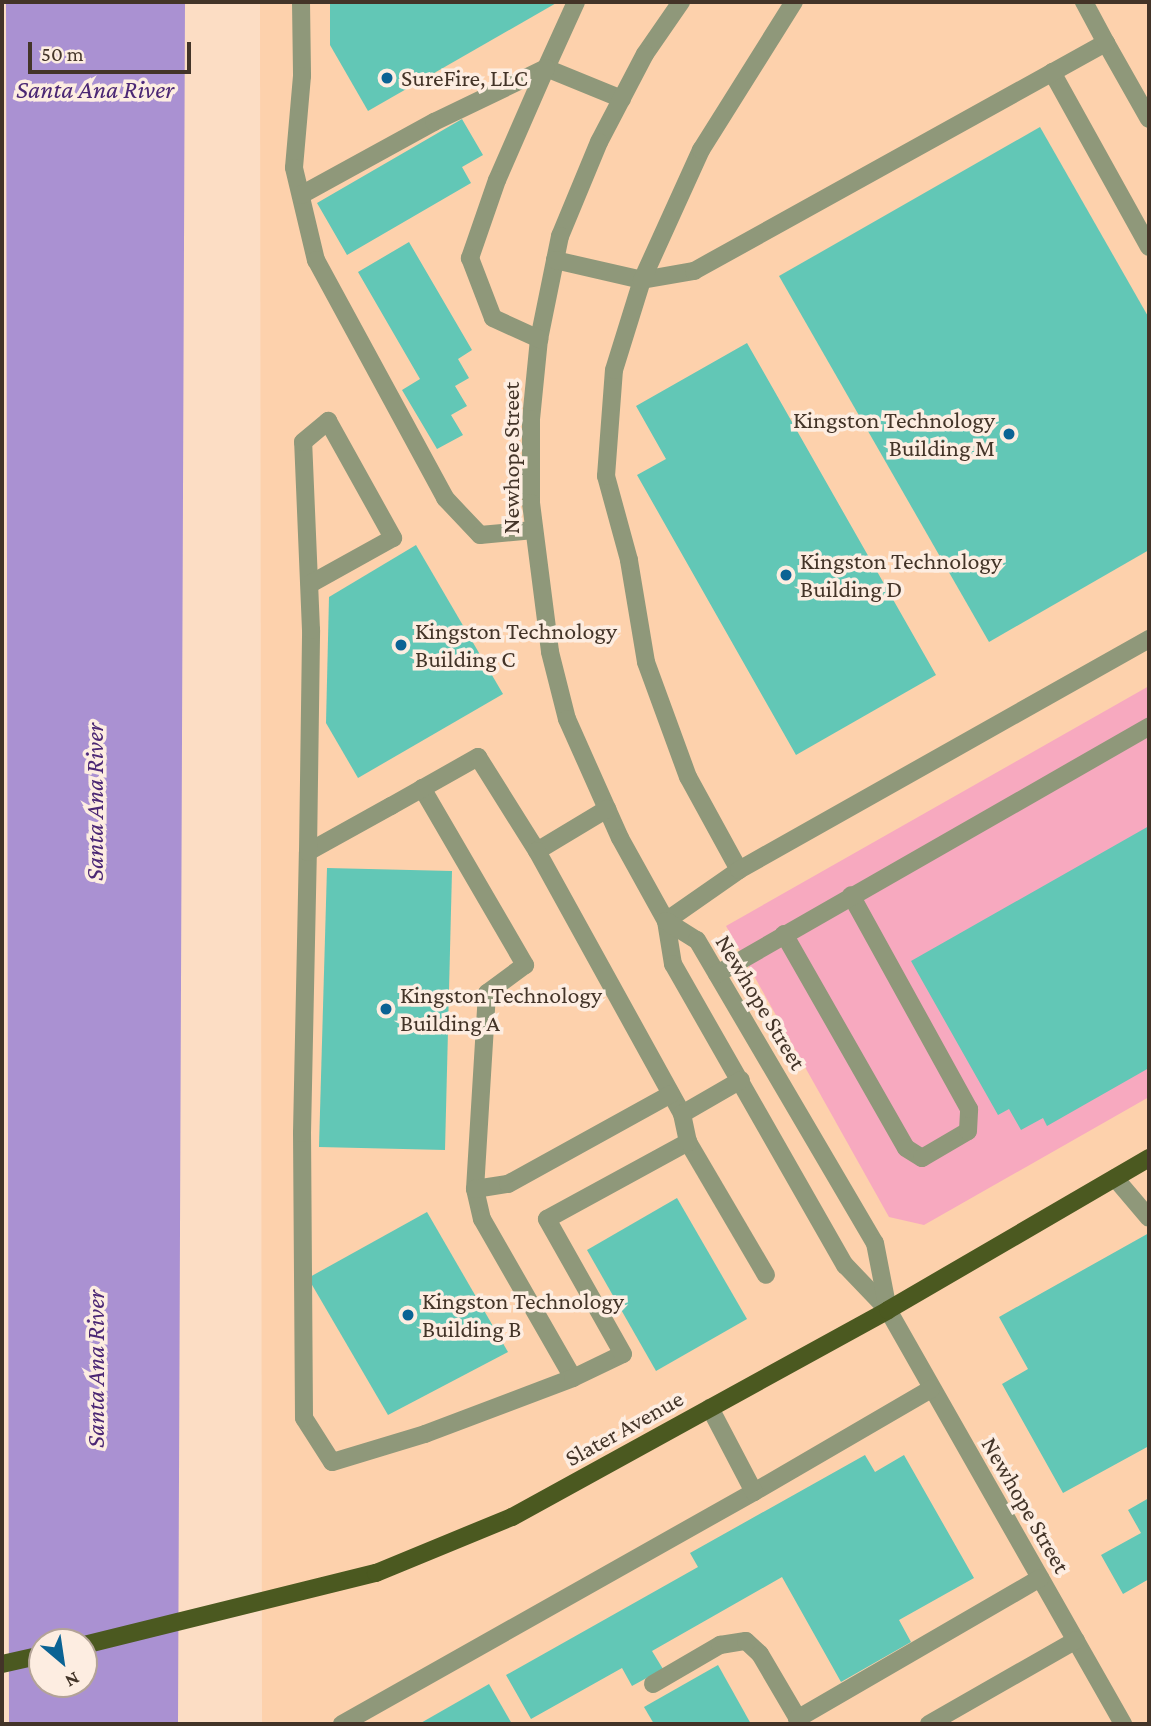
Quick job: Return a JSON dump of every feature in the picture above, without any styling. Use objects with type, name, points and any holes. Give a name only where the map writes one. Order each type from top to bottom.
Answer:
[{"type":"main road","name":"Slater Avenue","points":[[98,1642],[250,1607],[376,1573],[499,1522],[888,1310],[1149,1158]]},
{"type":"main road","points":[[2,1664],[28,1658]]},
{"type":"street","points":[[301,2],[302,76],[294,168],[316,260],[362,337],[404,427],[444,498],[480,535],[534,530]]},
{"type":"street","points":[[539,339],[493,318],[470,258],[498,180],[576,2]]},
{"type":"street","name":"Newhope Street","points":[[681,2],[622,99],[575,200],[555,260],[539,339],[531,419],[534,530],[550,652],[567,719],[607,809],[666,920],[673,964],[845,1265],[888,1310],[1122,1724]]},
{"type":"street","points":[[739,870],[688,777],[646,662],[629,560],[606,476],[614,370],[642,280],[701,150],[794,2]]},
{"type":"street","points":[[1084,2],[1149,119]]},
{"type":"street","points":[[555,260],[642,280],[694,271],[1106,43]]},
{"type":"street","points":[[301,195],[434,122],[546,68],[622,99]]},
{"type":"street","points":[[1052,72],[1149,247]]},
{"type":"street","points":[[310,584],[393,538],[328,421],[303,442],[310,584],[302,1133],[304,1418],[332,1462],[425,1434],[573,1378],[624,1354],[547,1219],[688,1142]]},
{"type":"street","points":[[666,920],[739,870],[1149,639]]},
{"type":"street","points":[[717,974],[1149,727]]},
{"type":"street","points":[[308,852],[478,757],[537,851],[682,1114],[688,1142],[766,1275]]},
{"type":"street","points":[[422,788],[525,965],[487,993],[475,1189],[482,1219],[573,1378]]},
{"type":"street","points":[[537,851],[607,809]]},
{"type":"street","points":[[784,934],[906,1148],[922,1158],[968,1131],[969,1109],[851,895]]},
{"type":"street","name":"Newhope Street","points":[[666,920],[697,940],[874,1243],[888,1310]]},
{"type":"street","points":[[682,1114],[741,1080]]},
{"type":"street","points":[[475,1189],[508,1184],[670,1094]]},
{"type":"street","points":[[1115,1178],[1149,1218]]},
{"type":"street","points":[[342,1724],[931,1389]]},
{"type":"street","points":[[710,1408],[754,1492]]},
{"type":"street","points":[[653,1684],[720,1645],[746,1641],[760,1654],[799,1722],[1040,1578]]},
{"type":"street","points":[[929,1724],[1076,1640]]},
{"type":"shaded area","points":[[260,2],[1149,2],[1149,1724],[262,1724]]},
{"type":"shaded area","points":[[1149,686],[1149,1097],[924,1225],[889,1217],[726,926]]},
{"type":"water","name":"Santa Ana River","points":[[6,2],[185,2],[178,1724],[9,1724]]},
{"type":"building","name":"SureFire, LLC","points":[[330,2],[558,2],[368,111],[330,45]]},
{"type":"building","points":[[462,119],[483,155],[462,167],[471,183],[347,255],[317,203]]},
{"type":"building","name":"Kingston Technology Building M","points":[[1040,127],[1149,318],[1149,550],[989,642],[779,276]]},
{"type":"building","points":[[409,242],[472,350],[458,359],[469,378],[455,386],[467,406],[451,415],[463,435],[437,449],[402,390],[420,379],[358,272]]},
{"type":"building","name":"Kingston Technology Building D","points":[[747,343],[936,675],[796,755],[637,475],[666,459],[636,406]]},
{"type":"building","name":"Kingston Technology Building C","points":[[416,545],[503,694],[358,778],[326,723],[329,597]]},
{"type":"building","points":[[1149,826],[1149,1068],[1047,1126],[1043,1118],[1021,1130],[1009,1109],[998,1115],[911,961]]},
{"type":"building","name":"Kingston Technology Building A","points":[[327,868],[452,871],[445,1150],[319,1147]]},
{"type":"building","points":[[677,1198],[747,1319],[656,1371],[587,1250]]},
{"type":"building","name":"Kingston Technology Building B","points":[[427,1212],[508,1352],[388,1415],[308,1278]]},
{"type":"building","points":[[1149,1233],[1149,1446],[1063,1493],[1002,1384],[1028,1369],[999,1317]]},
{"type":"building","points":[[865,1455],[875,1472],[904,1455],[974,1578],[899,1620],[911,1642],[841,1682],[782,1577],[652,1651],[663,1669],[632,1686],[622,1668],[531,1719],[506,1675],[698,1567],[690,1553]]},
{"type":"building","points":[[1149,1498],[1149,1579],[1123,1594],[1101,1555],[1141,1533],[1128,1510]]},
{"type":"building","points":[[718,1665],[751,1724],[654,1724],[644,1707]]},
{"type":"building","points":[[489,1684],[512,1724],[419,1724]]},
{"type":"place","name":"SureFire, LLC","points":[[387,78]]},
{"type":"place","name":"Kingston Technology Building M","points":[[1009,434]]},
{"type":"place","name":"Kingston Technology Building D","points":[[786,575]]},
{"type":"place","name":"Kingston Technology Building C","points":[[401,645]]},
{"type":"place","name":"Kingston Technology Building A","points":[[386,1009]]},
{"type":"place","name":"Kingston Technology Building B","points":[[408,1315]]}]
